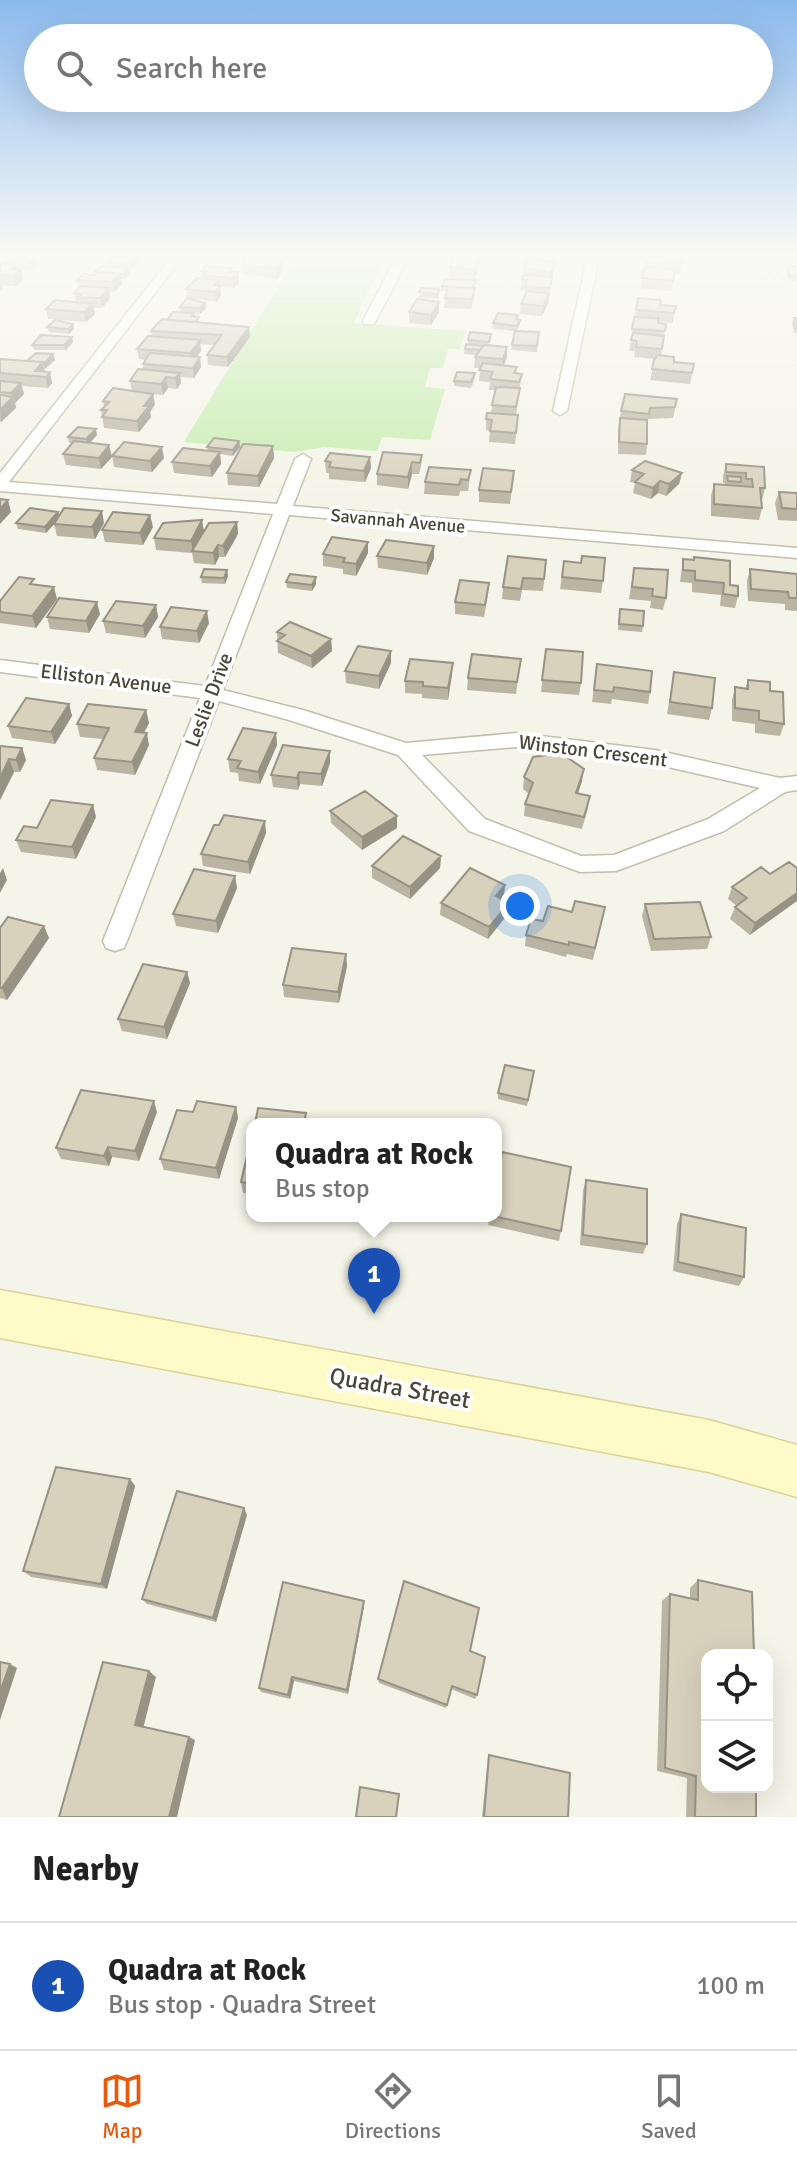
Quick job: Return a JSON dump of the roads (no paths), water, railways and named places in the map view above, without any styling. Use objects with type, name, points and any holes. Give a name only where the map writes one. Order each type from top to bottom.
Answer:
[{"type":"main road","name":"Quadra Street","points":[[0,1314],[709,1446],[797,1471]]},
{"type":"street","points":[[0,485],[114,339]]},
{"type":"street","points":[[560,411],[576,339]]},
{"type":"street","name":"Leslie Drive","points":[[115,941],[303,459]]},
{"type":"street","name":"Savannah Avenue","points":[[0,485],[797,553]]},
{"type":"street","name":"Elliston Avenue","points":[[0,666],[212,693]]},
{"type":"street","name":"Winston Crescent","points":[[212,693],[296,715],[405,750],[517,740],[655,757],[788,784]]},
{"type":"street","name":"Winston Crescent","points":[[405,750],[477,825],[580,864],[616,863],[716,825],[788,784]]},
{"type":"place","name":"Quadra at Rock","points":[[374,1314]]}]
